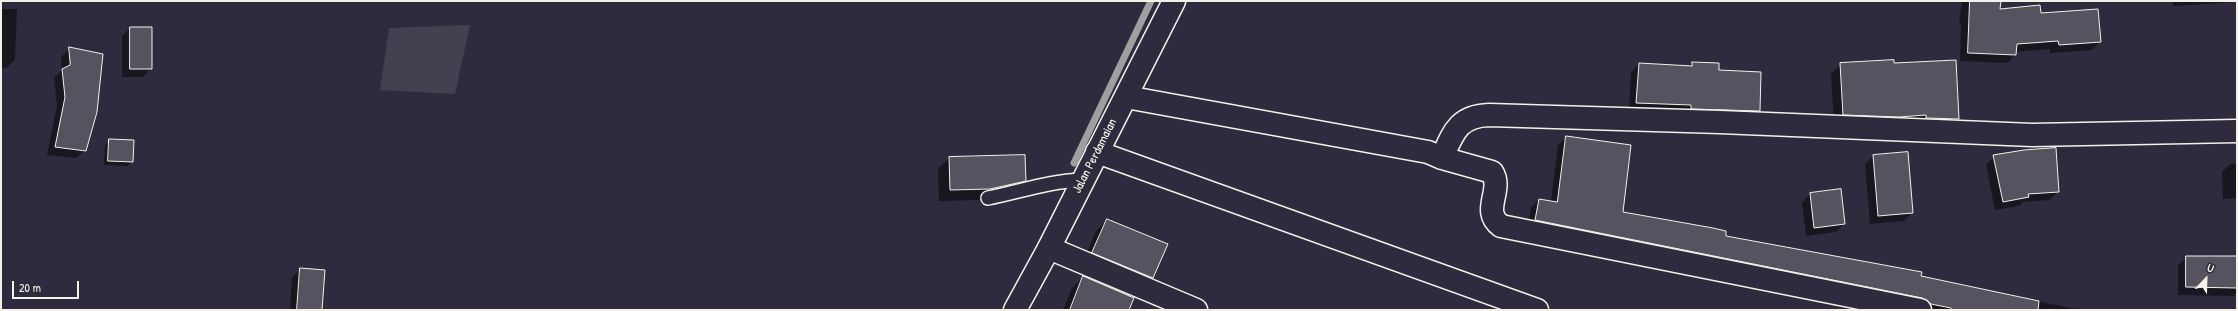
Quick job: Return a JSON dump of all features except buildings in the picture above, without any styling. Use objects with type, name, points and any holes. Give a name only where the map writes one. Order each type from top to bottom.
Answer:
[{"type":"street","name":"Jalan Perdamaian","points":[[1015,310],[1049,248],[1082,180],[1174,1]]},
{"type":"street","points":[[1126,97],[1428,152],[1442,158],[1492,172],[1496,182],[1492,215],[1495,221],[1502,226],[1920,310]]},
{"type":"street","points":[[1442,158],[1453,134],[1464,121],[1474,115],[1720,122],[2032,135],[2237,131]]},
{"type":"street","points":[[1097,152],[1538,310]]},
{"type":"street","points":[[1049,248],[1196,310]]},
{"type":"lane","points":[[988,198],[1051,184],[1082,180]]},
{"type":"shaded area","points":[[470,25],[455,94],[380,90],[389,28]]},
{"type":"waterway","points":[[1074,163],[1151,1]]}]
